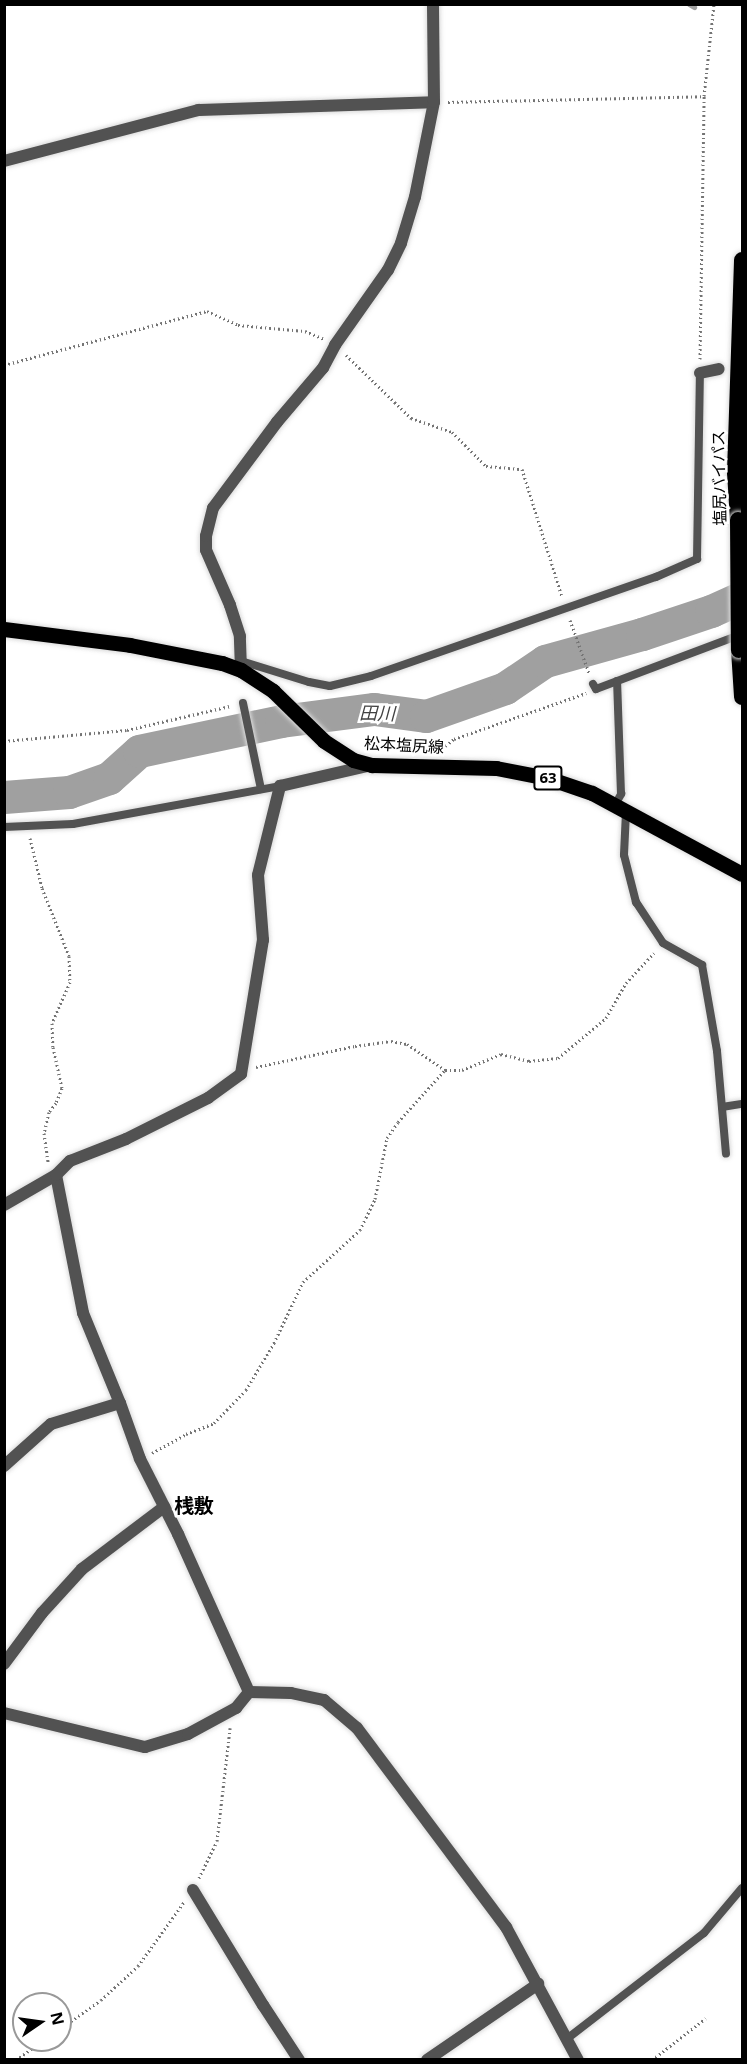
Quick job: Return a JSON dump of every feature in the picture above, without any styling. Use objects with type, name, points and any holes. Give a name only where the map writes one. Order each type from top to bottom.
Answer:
[{"type":"highway","name":"塩尻バイパス","points":[[742,260],[736,461],[742,697]]},
{"type":"main road","name":"松本塩尻線","points":[[4,629],[141,647],[241,666],[336,749],[353,760],[372,765],[496,768],[573,785],[621,808],[742,874]]},
{"type":"street","points":[[241,666],[237,626],[206,550],[206,536],[213,508],[277,422],[323,368],[335,345],[388,270],[401,243],[415,197],[434,102],[433,4]]},
{"type":"street","points":[[4,161],[198,110],[434,102]]},
{"type":"street","points":[[700,373],[719,369]]},
{"type":"street","points":[[4,1205],[53,1176],[70,1161],[126,1139],[208,1098],[241,1074],[263,940],[258,875],[280,786],[372,765]]},
{"type":"street","points":[[53,1176],[83,1313],[140,1459],[164,1506],[249,1692]]},
{"type":"street","points":[[4,1466],[51,1424],[120,1403]]},
{"type":"street","points":[[4,1664],[42,1613],[82,1569],[164,1506]]},
{"type":"street","points":[[4,1713],[145,1747],[188,1734],[236,1708],[249,1692]]},
{"type":"street","points":[[249,1692],[291,1693],[324,1700],[357,1728],[506,1927],[578,2060]]},
{"type":"street","points":[[193,1890],[299,2060]]},
{"type":"street","points":[[427,2060],[538,1984]]},
{"type":"lane","points":[[241,666],[330,686],[371,676],[656,578],[697,559],[700,373]]},
{"type":"lane","points":[[594,686],[617,681],[741,642]]},
{"type":"lane","points":[[617,681],[624,855],[636,902],[663,943],[702,965],[717,1051],[726,1154]]},
{"type":"lane","points":[[243,706],[260,785]]},
{"type":"lane","points":[[4,827],[73,824],[260,785],[280,786]]},
{"type":"lane","points":[[722,1107],[742,1104]]},
{"type":"lane","points":[[568,2038],[704,1933],[742,1888]]},
{"type":"path","points":[[700,373],[704,96],[714,4]]},
{"type":"path","points":[[434,102],[704,96]]},
{"type":"path","points":[[4,365],[207,311],[238,325],[305,331],[335,345],[411,418],[452,432],[486,466],[522,469],[566,609],[594,686],[453,739],[439,752],[436,765]]},
{"type":"path","points":[[4,741],[127,730],[243,706]]},
{"type":"path","points":[[28,827],[42,888],[69,956],[70,982],[52,1023],[53,1047],[62,1088],[56,1103],[49,1112],[44,1133],[53,1176]]},
{"type":"path","points":[[241,1074],[259,1066],[391,1041],[407,1044],[445,1071],[462,1070],[501,1054],[530,1061],[558,1058],[606,1018],[626,983],[663,943]]},
{"type":"path","points":[[140,1459],[186,1434],[214,1423],[246,1390],[274,1343],[303,1282],[360,1230],[375,1199],[387,1138],[398,1122],[445,1071]]},
{"type":"path","points":[[72,2021],[101,2000],[138,1966],[193,1890],[217,1841],[230,1727],[228,1711]]},
{"type":"path","points":[[652,2060],[706,2018]]},
{"type":"waterway","points":[[689,4],[694,7]]},
{"type":"waterway","name":"田川","points":[[4,797],[69,792],[109,778],[139,751],[281,721],[374,709],[426,716],[505,688],[545,661],[642,634],[711,611],[742,597]]},
{"type":"district","name":"桟敷","points":[[194,1505]]}]
